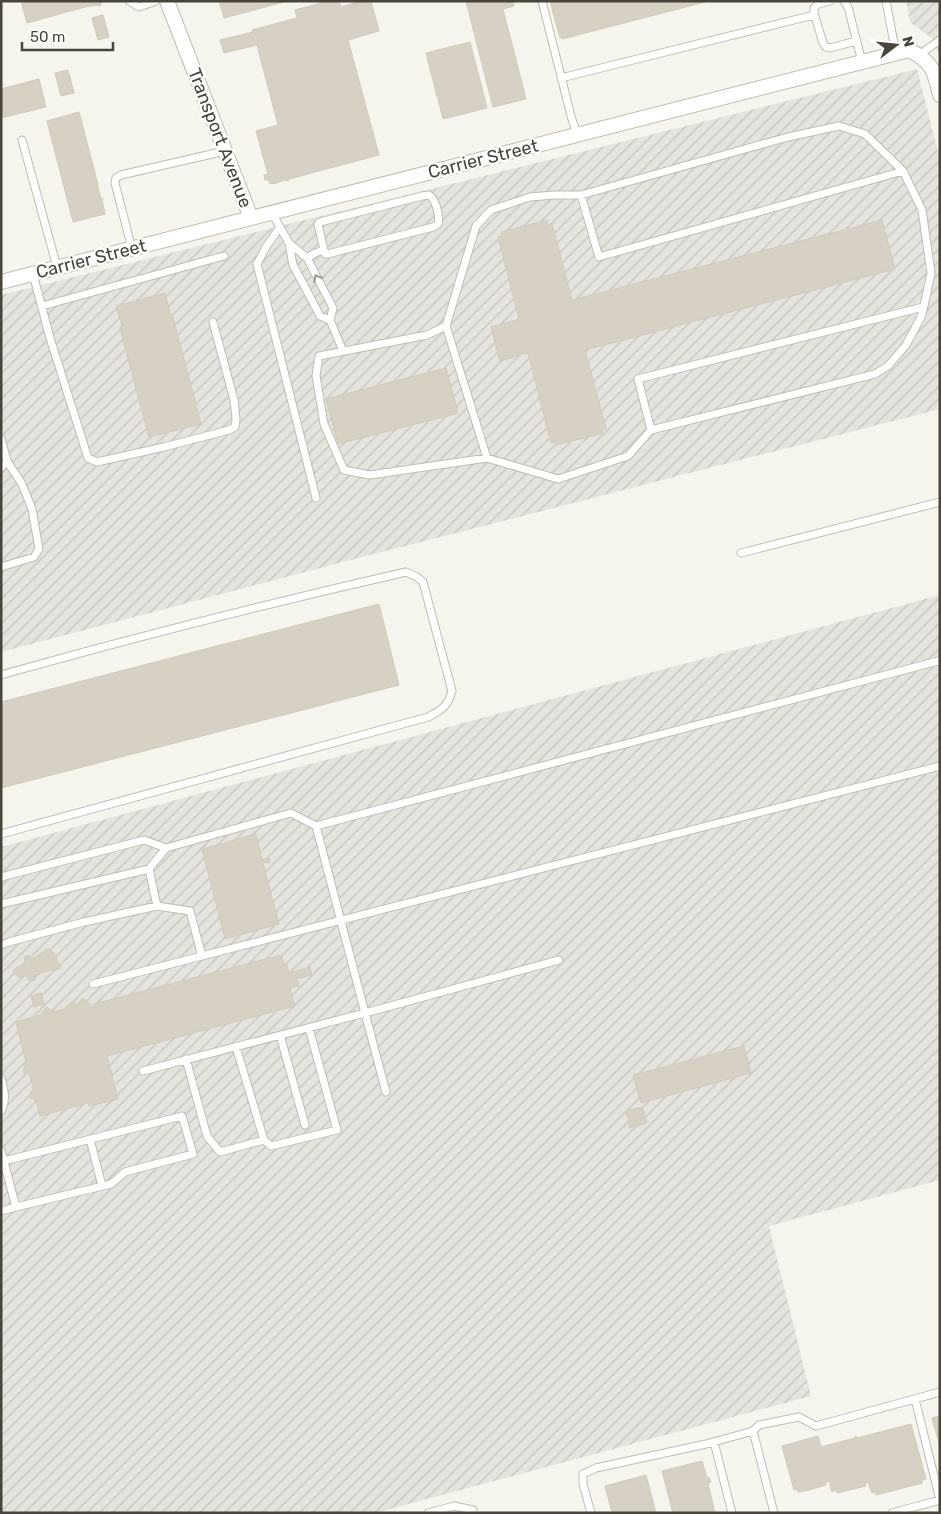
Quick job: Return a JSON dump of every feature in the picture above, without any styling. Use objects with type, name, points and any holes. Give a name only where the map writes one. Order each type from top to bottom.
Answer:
[{"type":"street","name":"Transport Avenue","points":[[167,1],[251,218]]},
{"type":"street","name":"Carrier Street","points":[[1,282],[909,50],[919,55]]},
{"type":"street","points":[[919,55],[931,66],[940,95]]},
{"type":"lane","points":[[128,1],[139,7],[156,1]]},
{"type":"lane","points":[[542,1],[577,135]]},
{"type":"lane","points":[[830,1],[818,4],[814,8],[814,15],[822,43],[830,48],[856,41]]},
{"type":"lane","points":[[844,1],[848,7],[862,62]]},
{"type":"lane","points":[[886,1],[896,54]]},
{"type":"lane","points":[[561,78],[814,15]]},
{"type":"lane","points":[[919,55],[940,40]]},
{"type":"lane","points":[[446,326],[427,335],[319,356],[316,376],[324,424],[344,470],[370,475],[487,458],[558,479],[628,456],[651,430],[875,374],[888,366],[906,346],[922,315],[931,273],[922,210],[903,171],[865,134],[839,126],[788,137],[581,194],[530,197],[491,210],[476,226],[446,326],[487,458]]},
{"type":"lane","points":[[22,140],[57,268]]},
{"type":"lane","points":[[132,249],[115,182],[116,178],[225,151]]},
{"type":"lane","points":[[581,194],[598,257],[903,171]]},
{"type":"lane","points":[[429,195],[434,199],[439,219],[438,224],[433,227],[328,254],[325,254],[324,250],[318,224],[320,222],[422,196],[429,195]]},
{"type":"lane","points":[[272,213],[289,243],[293,265],[320,316],[330,320]]},
{"type":"lane","points":[[280,227],[266,247],[258,264],[316,498]]},
{"type":"lane","points":[[289,243],[307,258],[333,308],[330,320],[343,351]]},
{"type":"lane","points":[[307,258],[324,250]]},
{"type":"lane","points":[[42,306],[224,256]]},
{"type":"lane","points":[[33,274],[50,338],[88,458],[97,462],[164,448],[235,427],[234,400],[213,322]]},
{"type":"lane","points":[[651,430],[638,379],[923,308]]},
{"type":"lane","points":[[1,439],[7,461],[22,484],[32,509],[39,549],[34,558],[1,567]]},
{"type":"lane","points":[[1,468],[7,461]]},
{"type":"lane","points":[[741,554],[940,502]]},
{"type":"lane","points":[[1,675],[110,644],[282,600],[406,572],[423,582],[452,691],[449,702],[440,711],[428,717],[1,834]]},
{"type":"lane","points":[[1,877],[144,840],[166,848],[291,814],[316,826],[938,661]]},
{"type":"lane","points":[[93,984],[940,766]]},
{"type":"lane","points":[[316,826],[386,1092]]},
{"type":"lane","points":[[1,904],[149,869],[166,848]]},
{"type":"lane","points":[[149,869],[157,906]]},
{"type":"lane","points":[[1,945],[84,922],[157,906],[190,911],[202,956]]},
{"type":"lane","points":[[142,1071],[310,1028],[559,960]]},
{"type":"lane","points":[[236,1047],[264,1140],[271,1146],[337,1130],[310,1028]]},
{"type":"lane","points":[[280,1035],[305,1125]]},
{"type":"lane","points":[[186,1059],[207,1136],[220,1152],[264,1140]]},
{"type":"lane","points":[[1,1078],[4,1091],[4,1105],[1,1110]]},
{"type":"lane","points":[[1,1211],[111,1184],[125,1172],[193,1154],[182,1116],[4,1161]]},
{"type":"lane","points":[[90,1139],[102,1186]]},
{"type":"lane","points":[[1,1151],[5,1176],[16,1207]]},
{"type":"lane","points":[[591,1513],[583,1484],[583,1474],[596,1468],[714,1442],[753,1431],[759,1425],[799,1417],[816,1426],[940,1392]]},
{"type":"lane","points":[[892,1513],[940,1500],[915,1399]]},
{"type":"lane","points":[[753,1431],[774,1513]]},
{"type":"lane","points":[[714,1442],[732,1513]]},
{"type":"lane","points":[[428,1513],[454,1506],[472,1510],[473,1513]]},
{"type":"shaded area","points":[[906,1],[940,1],[940,57],[933,39],[910,22]]},
{"type":"shaded area","points":[[917,69],[940,160],[940,409],[1,652],[1,295]]},
{"type":"shaded area","points":[[940,595],[940,1180],[769,1226],[811,1396],[375,1513],[1,1513],[1,847]]},
{"type":"building","points":[[21,1],[102,2],[100,6],[85,7],[27,23]]},
{"type":"building","points":[[219,1],[288,1],[224,18]]},
{"type":"building","points":[[328,1],[339,1],[341,7],[362,1],[371,1],[379,31],[348,40],[379,155],[270,184],[269,180],[265,180],[264,175],[268,174],[256,131],[278,125],[257,45],[224,53],[220,40],[297,18],[295,10]]},
{"type":"building","points":[[466,1],[513,1],[514,6],[503,9],[526,99],[493,107]]},
{"type":"building","points":[[550,1],[709,1],[562,39],[562,37],[560,38]]},
{"type":"building","points":[[103,15],[109,37],[98,40],[92,18]]},
{"type":"building","points":[[470,42],[487,108],[443,119],[426,53]]},
{"type":"building","points":[[68,70],[74,93],[61,96],[55,73]]},
{"type":"building","points":[[39,79],[46,107],[1,118],[1,89]]},
{"type":"building","points":[[79,112],[101,199],[103,200],[105,214],[73,222],[47,121]]},
{"type":"building","points":[[547,220],[548,225],[552,224],[572,300],[882,220],[895,269],[585,350],[606,429],[602,430],[603,433],[556,445],[555,442],[551,443],[528,353],[500,361],[491,327],[519,319],[498,237],[502,236],[501,232]]},
{"type":"building","points":[[165,293],[201,424],[149,437],[116,306]]},
{"type":"building","points":[[446,368],[458,413],[338,444],[326,399]]},
{"type":"building","points":[[379,604],[399,685],[1,788],[1,702]]},
{"type":"building","points":[[256,834],[262,860],[269,858],[270,862],[263,863],[279,924],[225,939],[202,849]]},
{"type":"building","points":[[48,949],[52,951],[61,968],[34,974],[35,980],[30,981],[27,977],[28,975],[20,978],[13,972],[17,967],[26,963],[24,957],[28,955],[32,960]]},
{"type":"building","points":[[281,955],[289,973],[310,967],[312,975],[297,979],[299,986],[290,988],[295,1006],[107,1056],[118,1099],[89,1106],[88,1103],[40,1116],[36,1100],[29,1097],[33,1088],[30,1075],[23,1072],[26,1063],[16,1022],[40,1015],[47,1007],[53,1012],[64,1009],[72,1001],[77,1005],[83,998],[91,1005],[92,1010],[95,1009],[94,1004]]},
{"type":"building","points":[[41,993],[44,1004],[34,1007],[31,996]]},
{"type":"building","points":[[744,1046],[751,1073],[641,1103],[633,1075]]},
{"type":"building","points":[[642,1107],[647,1123],[630,1128],[626,1111]]},
{"type":"building","points":[[940,1416],[940,1447],[932,1418]]},
{"type":"building","points":[[911,1424],[926,1479],[922,1480],[922,1483],[876,1495],[875,1492],[872,1493],[868,1482],[865,1483],[866,1486],[837,1493],[836,1490],[832,1492],[829,1481],[826,1482],[826,1485],[809,1490],[798,1492],[797,1489],[794,1490],[782,1446],[818,1436],[821,1447],[855,1438],[855,1436],[857,1438]]},
{"type":"building","points":[[702,1461],[707,1478],[709,1477],[711,1482],[708,1483],[715,1513],[673,1513],[662,1471]]},
{"type":"building","points":[[646,1475],[656,1513],[612,1513],[605,1486]]}]
